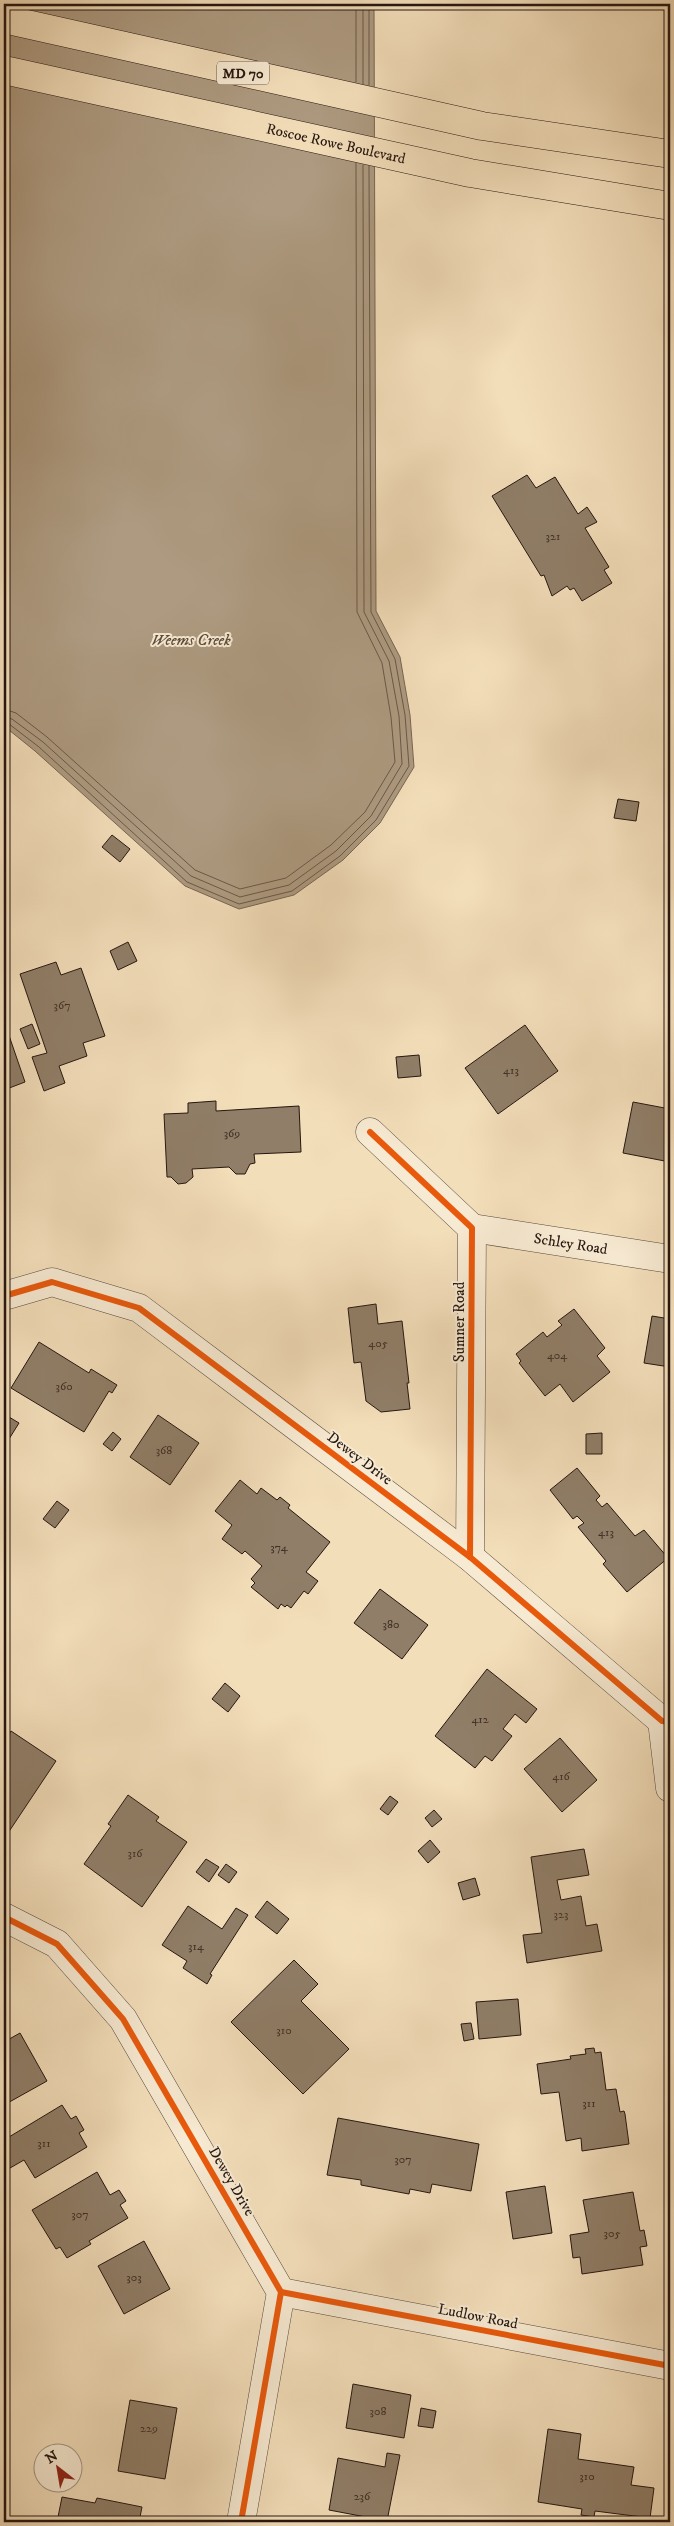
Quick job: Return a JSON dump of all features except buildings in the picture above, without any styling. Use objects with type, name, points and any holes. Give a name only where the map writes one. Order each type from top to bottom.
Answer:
[{"type":"main road","name":"MD 70","points":[[4,20],[482,126],[670,154]]},
{"type":"main road","name":"Roscoe Rowe Boulevard","points":[[4,70],[470,174],[670,206]]},
{"type":"street","points":[[370,1132],[472,1228]]},
{"type":"street","name":"Schley Road","points":[[472,1228],[670,1260]]},
{"type":"street","name":"Sumner Road","points":[[470,1556],[472,1228]]},
{"type":"street","name":"Dewey Drive","points":[[4,1296],[52,1282],[139,1308],[470,1556],[666,1721]]},
{"type":"street","points":[[666,1721],[670,1788]]},
{"type":"street","name":"Dewey Drive","points":[[4,1917],[57,1944],[123,2019],[281,2292]]},
{"type":"street","points":[[242,2522],[281,2292]]},
{"type":"street","name":"Ludlow Road","points":[[281,2292],[670,2366]]},
{"type":"water","name":"Weems Creek","points":[[4,4],[374,4],[376,611],[400,657],[410,715],[414,767],[380,823],[343,860],[294,895],[239,909],[185,886],[35,751],[4,726]]},
{"type":"cycle path","points":[[370,1132],[472,1228],[470,1557]]},
{"type":"cycle path","points":[[4,1296],[52,1282],[139,1308],[470,1557],[662,1721],[670,1722]]},
{"type":"cycle path","points":[[4,1917],[57,1944],[123,2019],[281,2292],[241,2522]]},
{"type":"cycle path","points":[[281,2292],[670,2366]]}]
